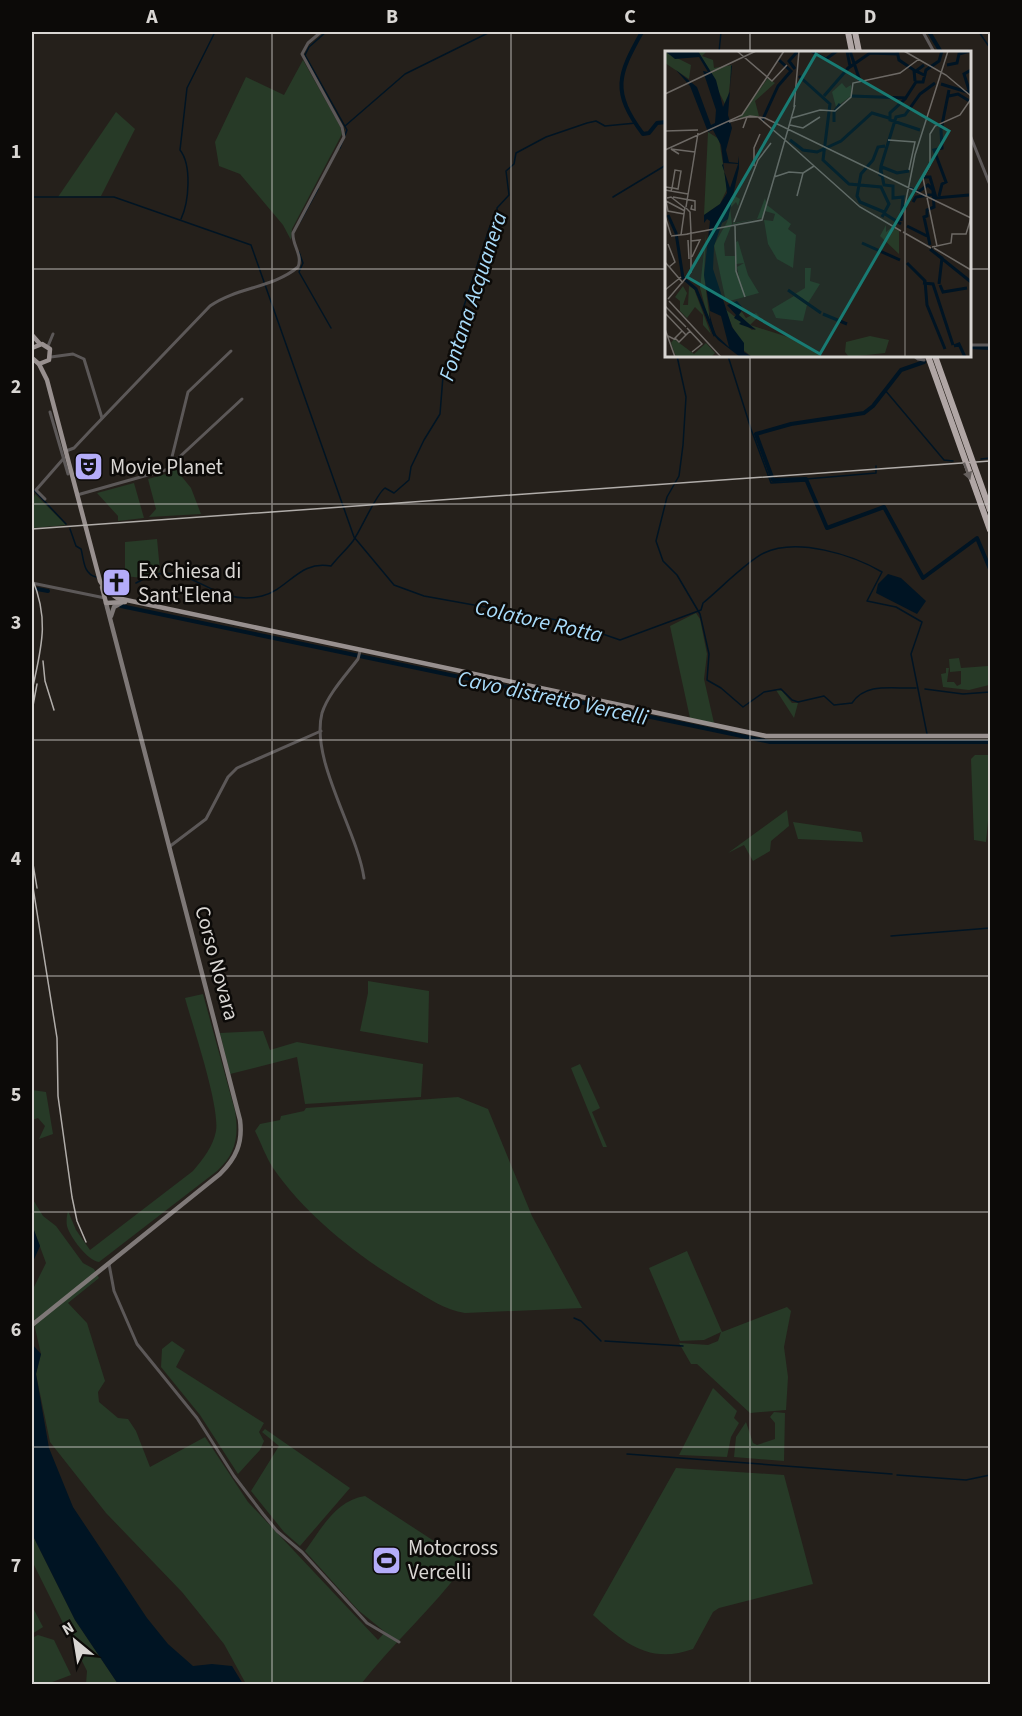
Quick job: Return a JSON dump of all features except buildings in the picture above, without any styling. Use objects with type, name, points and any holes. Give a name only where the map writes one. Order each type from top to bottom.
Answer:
[{"type":"highway","points":[[848,32],[852,51]]},
{"type":"highway","points":[[855,32],[859,51]]},
{"type":"highway","points":[[935,357],[990,510]]},
{"type":"highway","points":[[926,358],[990,530]]},
{"type":"main road","points":[[32,335],[45,346],[51,357],[39,364]]},
{"type":"main road","points":[[32,341],[32,349],[45,346]]},
{"type":"main road","points":[[32,358],[39,364],[47,380]]},
{"type":"main road","points":[[46,362],[47,380]]},
{"type":"main road","name":"Corso Novara","points":[[32,1325],[220,1174],[231,1163],[241,1140],[240,1120],[47,380]]},
{"type":"main road","points":[[100,581],[106,590],[119,600]]},
{"type":"main road","points":[[110,619],[119,600]]},
{"type":"main road","points":[[106,601],[119,600],[777,738],[990,736]]},
{"type":"street","points":[[45,499],[36,490],[66,455],[210,306],[229,295],[264,284],[298,267],[300,258],[292,240],[292,233],[344,136],[342,127],[302,54],[308,43],[321,32]]},
{"type":"street","points":[[923,32],[933,51]]},
{"type":"street","points":[[971,140],[990,185]]},
{"type":"street","points":[[52,336],[45,346],[61,354]]},
{"type":"street","points":[[971,345],[990,345]]},
{"type":"street","points":[[172,464],[188,392],[231,351]]},
{"type":"street","points":[[51,357],[61,354],[79,355],[88,366],[102,419]]},
{"type":"street","points":[[78,495],[164,473],[242,399]]},
{"type":"street","points":[[51,412],[66,455],[68,474]]},
{"type":"street","points":[[32,583],[106,601]]},
{"type":"street","points":[[360,652],[358,659],[325,706],[321,731],[338,803],[349,828],[364,878]]},
{"type":"street","points":[[170,847],[206,819],[228,777],[237,768],[321,731]]},
{"type":"street","points":[[109,1263],[114,1291],[137,1344],[198,1418],[234,1476],[263,1514],[277,1531],[302,1552],[367,1623],[399,1642]]},
{"type":"green space","points":[[303,60],[340,126],[342,134],[292,229],[291,240],[283,225],[240,174],[219,166],[215,142],[246,77],[284,95]]},
{"type":"green space","points":[[116,112],[135,129],[101,196],[58,197]]},
{"type":"green space","points":[[174,467],[191,488],[201,514],[149,517],[156,509],[148,479],[169,473]]},
{"type":"green space","points":[[134,483],[144,518],[118,521],[118,516],[97,493]]},
{"type":"green space","points":[[35,494],[66,525],[32,528],[32,504]]},
{"type":"green space","points":[[157,539],[160,571],[142,578],[125,576],[125,542]]},
{"type":"green space","points":[[696,613],[700,619],[707,654],[704,679],[714,723],[690,718],[670,626]]},
{"type":"green space","points":[[959,658],[961,668],[988,666],[989,685],[969,690],[943,687],[941,674],[946,673],[946,668],[949,668],[947,682],[954,682],[957,686],[961,684],[961,671],[950,672],[949,659]]},
{"type":"green space","points":[[776,690],[782,691],[792,703],[798,703],[794,718]]},
{"type":"green space","points":[[975,755],[988,755],[990,800],[986,842],[974,840],[971,759]]},
{"type":"green space","points":[[787,810],[789,826],[771,841],[770,851],[753,861],[744,845],[728,853]]},
{"type":"green space","points":[[793,822],[861,832],[863,842],[798,839]]},
{"type":"green space","points":[[368,981],[429,991],[428,1043],[360,1031],[368,993]]},
{"type":"green space","points":[[203,994],[235,1111],[237,1129],[235,1144],[228,1158],[217,1171],[99,1262],[95,1261],[80,1248],[69,1231],[68,1211],[76,1230],[90,1250],[193,1171],[213,1142],[216,1131],[214,1104],[185,998]]},
{"type":"green space","points":[[263,1031],[270,1050],[297,1042],[423,1064],[421,1097],[305,1104],[297,1057],[230,1074],[220,1033]]},
{"type":"green space","points":[[580,1064],[600,1108],[592,1112],[607,1147],[603,1147],[571,1068]]},
{"type":"green space","points":[[32,1090],[46,1092],[53,1134],[39,1139],[45,1126],[38,1118],[32,1120]]},
{"type":"green space","points":[[458,1097],[488,1109],[532,1216],[582,1308],[465,1313],[437,1303],[372,1263],[318,1220],[273,1168],[255,1131],[260,1124],[280,1120],[281,1116],[304,1111],[306,1108]]},
{"type":"green space","name":"Motocross Vercelli","points":[[32,1198],[43,1216],[56,1226],[83,1263],[94,1269],[99,1278],[68,1303],[87,1323],[105,1381],[98,1392],[99,1402],[118,1418],[128,1419],[136,1431],[150,1467],[205,1437],[248,1502],[378,1640],[385,1632],[358,1610],[305,1551],[337,1510],[345,1503],[365,1496],[460,1558],[464,1566],[361,1684],[246,1684],[224,1644],[182,1592],[106,1513],[50,1442],[36,1374],[41,1354],[32,1315],[32,1291],[46,1263],[32,1225]]},
{"type":"green space","points":[[687,1251],[722,1332],[787,1307],[791,1311],[784,1347],[788,1377],[786,1410],[750,1413],[697,1364],[691,1364],[679,1343],[708,1345],[718,1341],[721,1332],[704,1340],[680,1341],[649,1268]]},
{"type":"green space","points":[[172,1341],[185,1350],[176,1367],[264,1423],[259,1432],[264,1441],[260,1450],[238,1474],[200,1415],[161,1367],[162,1349]]},
{"type":"green space","points":[[713,1388],[737,1411],[734,1418],[739,1423],[731,1437],[727,1457],[679,1455]]},
{"type":"green space","points":[[774,1412],[785,1413],[784,1461],[734,1457],[736,1437],[746,1422],[753,1443],[757,1445],[775,1439],[775,1423],[770,1417]]},
{"type":"green space","points":[[265,1429],[350,1488],[300,1546],[284,1532],[251,1491],[279,1446],[262,1432]]},
{"type":"green space","points":[[676,1468],[784,1475],[813,1584],[719,1608],[713,1612],[693,1649],[663,1654],[650,1652],[626,1642],[593,1615]]},
{"type":"green space","points":[[32,1534],[75,1620],[118,1684],[86,1684],[87,1671],[32,1561]]},
{"type":"green space","points":[[32,1606],[43,1627],[32,1634]]},
{"type":"green space","points":[[38,1635],[54,1640],[71,1675],[47,1684],[32,1684],[32,1638]]},
{"type":"water","points":[[888,574],[901,578],[926,601],[917,614],[876,593],[878,584]]},
{"type":"water","points":[[32,1225],[40,1246],[32,1264]]},
{"type":"water","points":[[32,1344],[41,1354],[36,1374],[49,1448],[73,1507],[147,1618],[168,1644],[193,1666],[212,1664],[232,1666],[243,1684],[118,1684],[75,1620],[32,1534]]},
{"type":"waterway","points":[[181,219],[188,184],[186,165],[180,150],[187,88],[215,32]]},
{"type":"waterway","points":[[326,32],[309,47],[305,55],[347,130],[340,148]]},
{"type":"waterway","points":[[345,126],[405,74],[490,32]]},
{"type":"waterway","points":[[642,32],[623,72],[622,94],[626,106],[643,134],[649,133],[657,123],[665,122]]},
{"type":"waterway","points":[[719,51],[721,32]]},
{"type":"waterway","points":[[929,32],[940,51]]},
{"type":"waterway","points":[[979,32],[990,48]]},
{"type":"waterway","name":"Fontana Acquanera","points":[[136,583],[154,575],[170,573],[185,576],[227,595],[243,598],[262,596],[280,588],[311,567],[331,566],[353,541],[381,491],[385,488],[394,493],[409,480],[411,467],[440,414],[443,376],[461,330],[463,309],[490,226],[498,221],[497,208],[509,195],[506,171],[514,164],[516,153],[546,137],[587,123],[596,121],[605,126],[636,123]]},
{"type":"waterway","points":[[613,197],[665,166]]},
{"type":"waterway","points":[[300,222],[318,189]]},
{"type":"waterway","name":"Colatore Rotta","points":[[32,197],[114,197],[251,245],[354,537],[394,585],[424,596],[568,622],[620,640],[701,610],[703,603],[741,569],[764,553],[777,549],[808,547],[841,554],[882,572],[867,601],[896,607],[922,622],[911,654],[927,734]]},
{"type":"waterway","points":[[299,252],[303,263],[299,272],[331,328]]},
{"type":"waterway","points":[[971,347],[990,348]]},
{"type":"waterway","points":[[677,357],[686,397],[683,445],[679,476],[667,497],[656,541],[663,561],[677,575],[700,614],[709,654],[707,680],[721,688],[743,707],[764,692],[781,689],[792,700],[798,702],[824,696],[834,705],[852,703],[858,696],[872,689],[916,688]]},
{"type":"waterway","points":[[728,357],[771,483],[805,481]]},
{"type":"waterway","points":[[924,362],[901,370],[873,406],[864,413],[791,424],[756,434],[773,480],[806,479],[827,528],[884,507],[923,578],[977,538],[990,569]]},
{"type":"waterway","points":[[885,390],[944,460],[953,461]]},
{"type":"waterway","points":[[981,459],[990,458]]},
{"type":"waterway","points":[[806,479],[876,473],[876,466]]},
{"type":"waterway","name":"Fontana Acquanera","points":[[32,488],[66,524]]},
{"type":"waterway","name":"Fontana Acquanera","points":[[70,529],[76,546],[81,549],[86,569],[96,577]]},
{"type":"waterway","name":"Cavo distretto Vercelli","points":[[37,589],[48,591]]},
{"type":"waterway","name":"Cavo distretto Vercelli","points":[[121,606],[770,742],[990,742]]},
{"type":"waterway","points":[[925,689],[963,694],[990,692]]},
{"type":"waterway","points":[[891,936],[990,928]]},
{"type":"waterway","points":[[574,1318],[581,1321],[601,1341]]},
{"type":"waterway","points":[[605,1341],[683,1346]]},
{"type":"waterway","points":[[627,1454],[892,1474]]},
{"type":"waterway","points":[[897,1475],[966,1480],[990,1475]]},
{"type":"railway","points":[[32,529],[990,461]]},
{"type":"railway","points":[[32,578],[38,593],[42,621],[41,648],[32,691]]},
{"type":"railway","points":[[43,661],[45,681],[54,710]]},
{"type":"railway","points":[[32,711],[37,684]]},
{"type":"railway","points":[[32,858],[37,888]]},
{"type":"railway","points":[[32,881],[57,1038],[58,1096],[72,1197],[77,1221],[86,1242]]},
{"type":"place","name":"Movie Planet","points":[[89,467]]},
{"type":"place","name":"Ex Chiesa di Sant'Elena","points":[[117,583]]},
{"type":"place","name":"Motocross Vercelli","points":[[387,1560]]}]
